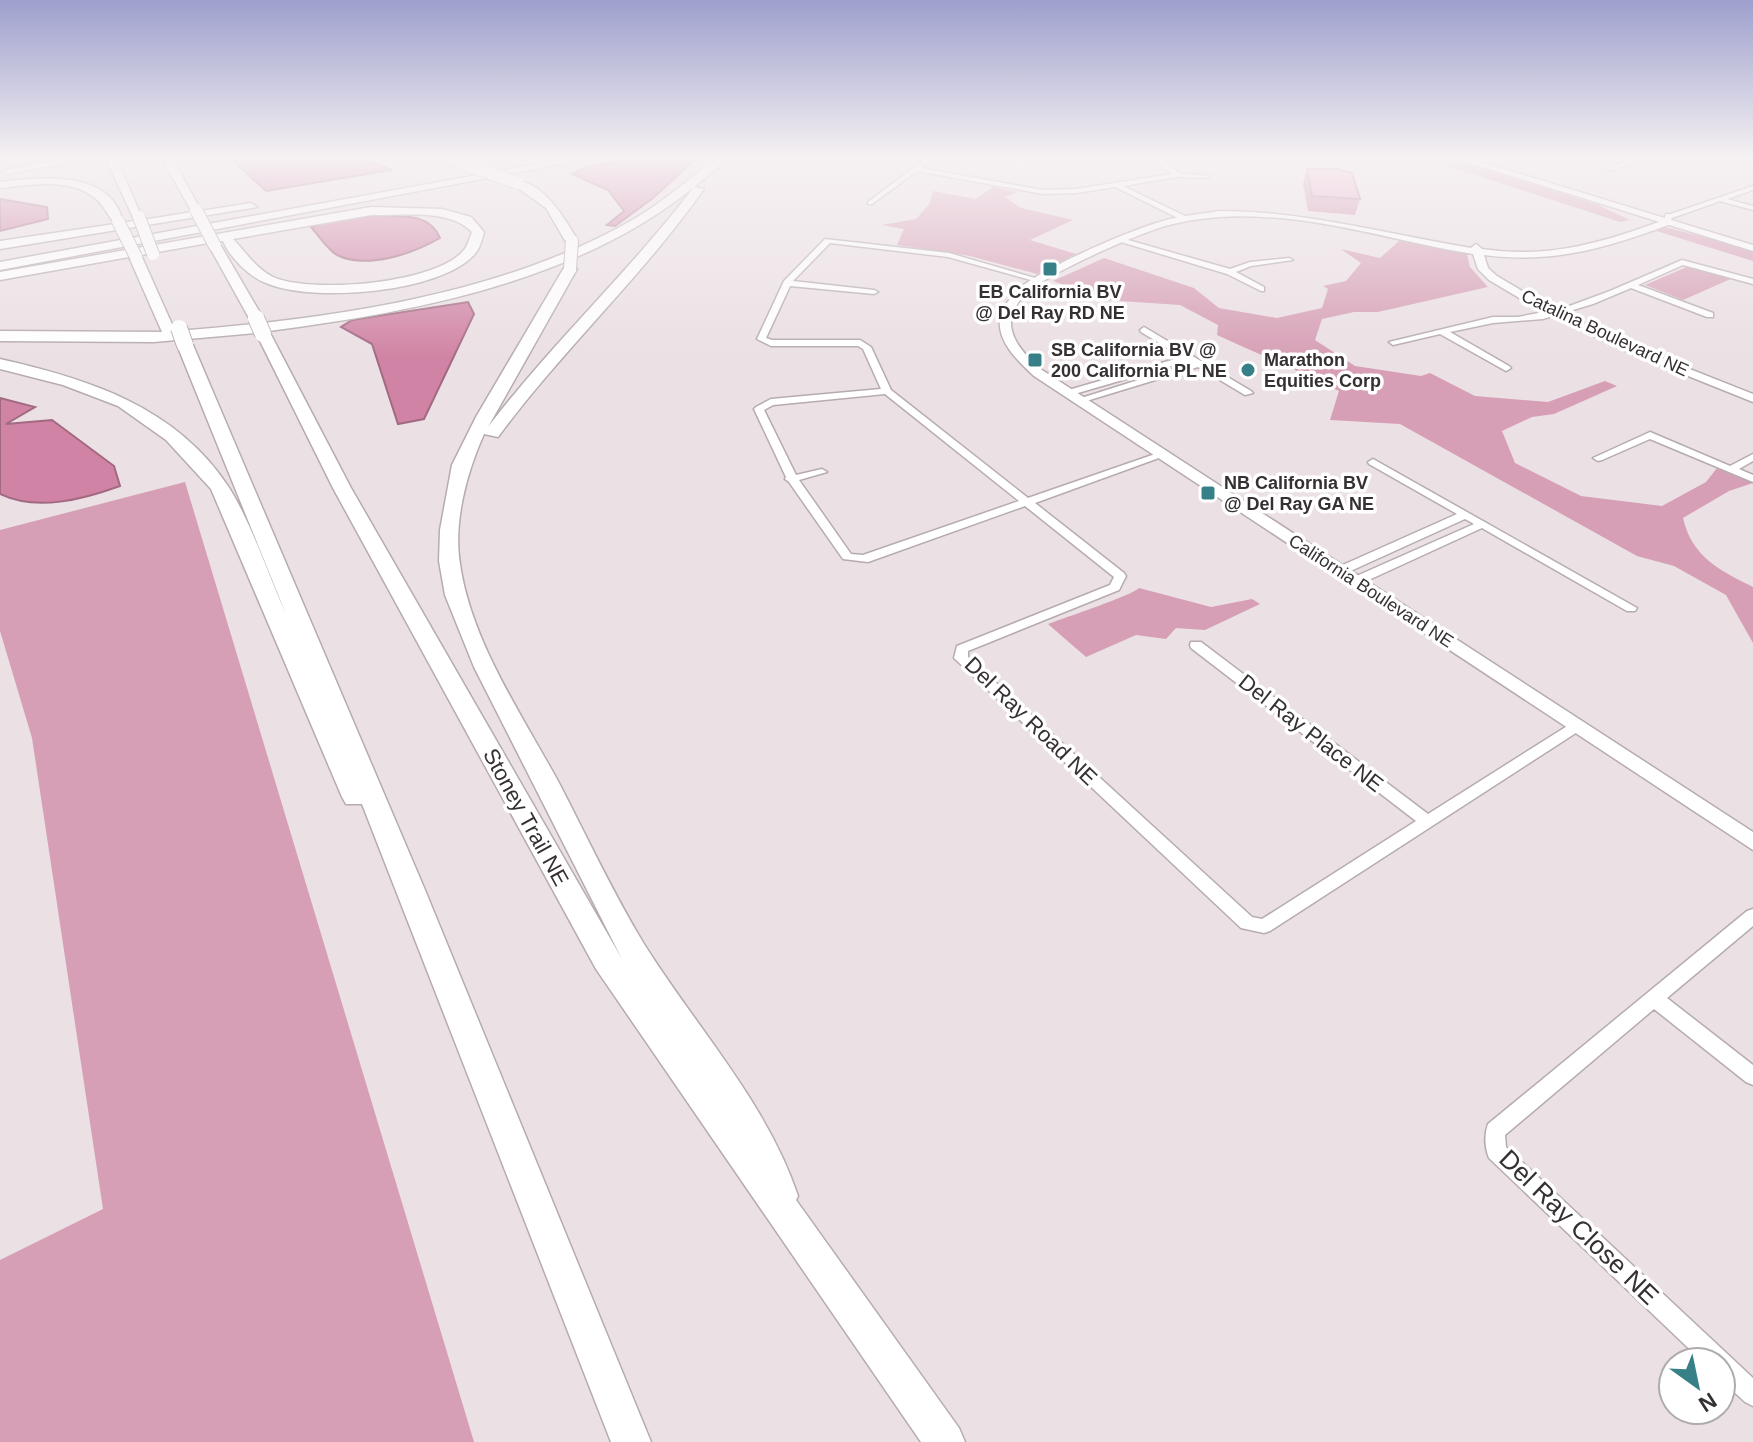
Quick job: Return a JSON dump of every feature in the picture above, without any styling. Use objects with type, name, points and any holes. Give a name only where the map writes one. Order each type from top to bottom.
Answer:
[{"type":"highway","points":[[120,224],[180,341],[411,890],[631,1442]]},
{"type":"highway","points":[[0,245],[137,224]]},
{"type":"highway","points":[[142,224],[180,341]]},
{"type":"highway","points":[[0,252],[155,224]]},
{"type":"highway","name":"Stoney Trail NE","points":[[211,224],[342,488],[606,960],[945,1442]]},
{"type":"highway","points":[[0,266],[227,224]]},
{"type":"highway","points":[[0,276],[295,224]]},
{"type":"highway","points":[[222,244],[253,271],[273,282],[292,287],[337,290],[386,285],[441,269],[468,253],[478,232],[471,224]]},
{"type":"highway","points":[[562,224],[572,241],[570,269],[470,444],[456,483],[449,561],[456,595],[485,667],[633,951],[768,1158],[785,1214]]},
{"type":"highway","points":[[0,336],[86,339],[217,332],[315,319],[418,300],[541,266],[633,224]]},
{"type":"highway","points":[[450,530],[486,442],[526,386],[633,272],[670,224]]},
{"type":"highway","points":[[0,364],[78,384],[141,411],[187,446],[220,488],[376,846],[411,890]]},
{"type":"main road","points":[[1685,224],[1753,245]]},
{"type":"main road","points":[[1689,224],[1731,235]]},
{"type":"main road","points":[[1706,224],[1753,245]]},
{"type":"street","name":"California Boulevard NE","points":[[1166,224],[1124,240],[1038,280],[1011,305],[1004,320],[1006,333],[1019,357],[1162,455],[1753,842]]},
{"type":"street","name":"California Boulevard NE","points":[[1332,224],[1476,250],[1537,256],[1578,252],[1654,224]]},
{"type":"street","name":"California Boulevard NE","points":[[1476,250],[1557,248],[1632,224]]},
{"type":"street","name":"Del Ray Road NE","points":[[1038,280],[949,255],[836,239],[828,241],[787,283],[761,339],[771,343],[860,343],[867,347],[887,391],[1120,576],[1115,587],[962,649],[961,658],[1247,923],[1264,926],[1577,726]]},
{"type":"street","points":[[1124,240],[1230,272],[1261,289]]},
{"type":"street","name":"Catalina Boulevard NE","points":[[1476,250],[1483,269],[1493,278],[1553,313],[1625,347],[1753,398]]},
{"type":"street","points":[[1230,272],[1258,262],[1289,260]]},
{"type":"street","points":[[1393,342],[1493,320],[1508,321],[1593,304],[1629,284],[1682,262],[1753,282]]},
{"type":"street","points":[[787,283],[874,292]]},
{"type":"street","points":[[1629,284],[1710,315]]},
{"type":"street","points":[[1493,320],[1497,315],[1540,306],[1600,298]]},
{"type":"street","points":[[1144,330],[1248,393]]},
{"type":"street","points":[[1443,332],[1506,368]]},
{"type":"street","points":[[1074,396],[1187,358]]},
{"type":"street","points":[[1074,396],[1198,364]]},
{"type":"street","points":[[887,391],[771,402],[759,409],[790,479],[805,504],[847,557],[864,559],[1162,455]]},
{"type":"street","points":[[1598,458],[1650,435],[1753,478]]},
{"type":"street","points":[[1732,469],[1753,457]]},
{"type":"street","points":[[1373,462],[1631,608]]},
{"type":"street","points":[[790,479],[822,472]]},
{"type":"street","points":[[1340,571],[1466,514]]},
{"type":"street","points":[[1356,581],[1482,524]]},
{"type":"street","name":"Del Ray Place NE","points":[[1196,645],[1426,821]]},
{"type":"street","name":"Del Ray Close NE","points":[[1702,1346],[1496,1151],[1495,1131],[1753,916]]},
{"type":"street","points":[[1655,999],[1753,1076]]},
{"type":"street","name":"Del Ray Close NE","points":[[1737,1379],[1753,1394]]},
{"type":"shaded area","points":[[0,224],[27,224],[0,231]]},
{"type":"shaded area","points":[[320,224],[430,224],[440,238],[404,254],[362,261],[337,255],[311,227]]},
{"type":"shaded area","points":[[1064,224],[1030,240],[1076,254],[1037,274],[970,256],[897,245],[904,229],[882,225]]},
{"type":"shaded area","points":[[1665,227],[1753,250],[1753,261],[1653,230]]},
{"type":"shaded area","points":[[1399,241],[1467,254],[1470,267],[1488,287],[1378,312],[1354,312],[1322,319],[1315,340],[1355,366],[1421,376],[1430,373],[1475,396],[1548,402],[1605,381],[1617,386],[1554,414],[1532,417],[1502,431],[1515,463],[1581,496],[1662,506],[1706,482],[1717,468],[1753,483],[1729,491],[1683,518],[1693,543],[1709,561],[1753,587],[1753,643],[1726,595],[1674,566],[1637,556],[1400,424],[1330,420],[1339,391],[1217,335],[1218,325],[1180,305],[1105,300],[1053,281],[1104,258],[1194,288],[1219,308],[1277,318],[1322,308],[1328,289],[1323,286],[1346,281],[1361,263],[1341,249],[1380,258]]},
{"type":"shaded area","points":[[1689,266],[1733,278],[1683,300],[1645,285]]},
{"type":"shaded area","points":[[468,302],[474,314],[424,419],[398,424],[372,344],[341,327],[352,320]]},
{"type":"shaded area","points":[[0,398],[35,407],[6,424],[52,420],[114,466],[120,486],[76,499],[45,503],[0,494]]},
{"type":"shaded area","points":[[185,482],[474,1442],[0,1442],[0,1260],[103,1209],[32,738],[0,631],[0,530]]},
{"type":"shaded area","points":[[1139,588],[1211,607],[1252,599],[1260,604],[1205,630],[1176,628],[1166,639],[1136,635],[1086,657],[1048,624]]},
{"type":"place","name":"EB California BV @ Del Ray RD NE","points":[[1050,269]]},
{"type":"place","name":"SB California BV @ 200 California PL NE","points":[[1035,360]]},
{"type":"place","name":"Marathon Equities Corp","points":[[1248,370]]},
{"type":"place","name":"NB California BV @ Del Ray GA NE","points":[[1208,493]]}]
